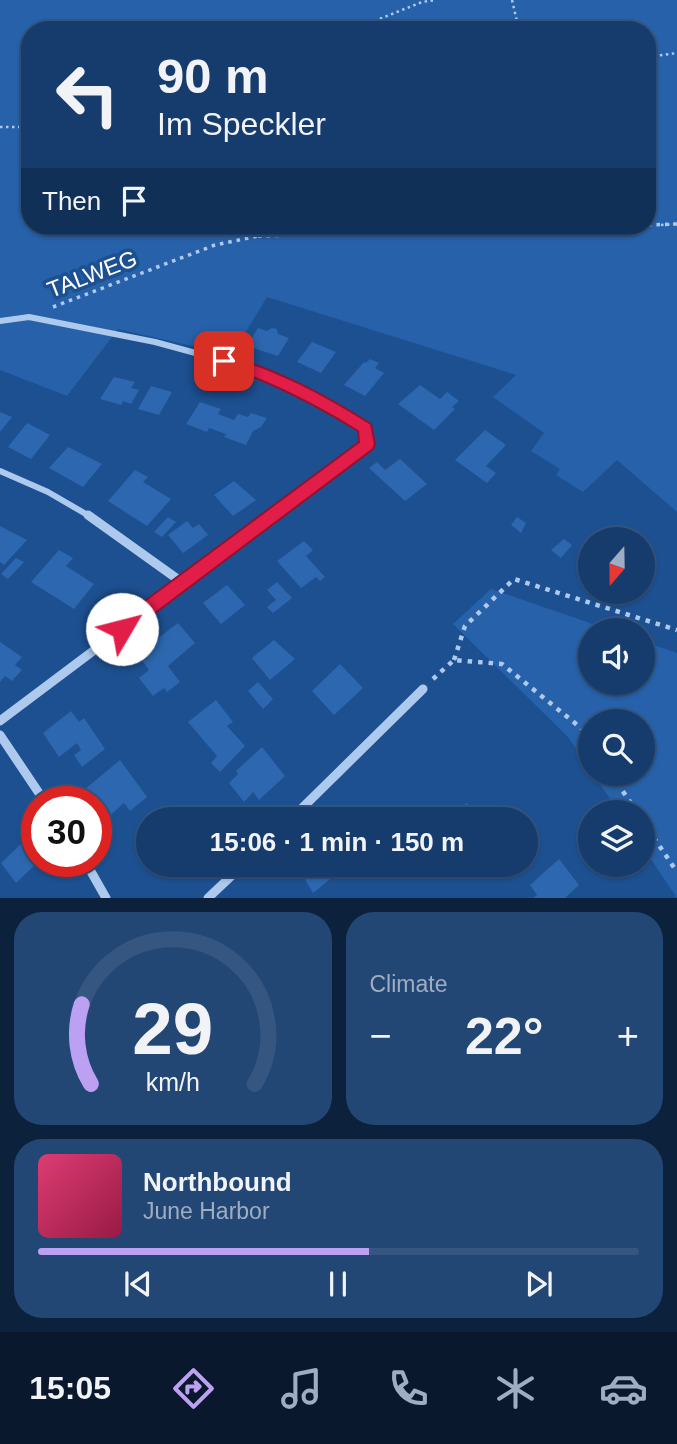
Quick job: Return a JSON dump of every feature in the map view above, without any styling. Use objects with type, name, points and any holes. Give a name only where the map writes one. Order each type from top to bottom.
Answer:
[{"type":"street","name":"TALWEG","points":[[0,321],[29,317]]},
{"type":"street","points":[[0,721],[367,444],[366,428],[323,402],[247,367],[155,342],[29,317]]},
{"type":"street","points":[[0,471],[21,479],[136,545],[183,583]]},
{"type":"street","points":[[303,807],[423,689]]},
{"type":"street","points":[[0,735],[34,786]]},
{"type":"street","points":[[94,877],[106,898]]},
{"type":"street","points":[[208,898],[230,877]]},
{"type":"path","points":[[374,21],[422,2],[436,0]]},
{"type":"path","points":[[512,0],[517,21]]},
{"type":"path","points":[[656,56],[677,52]]},
{"type":"path","points":[[0,127],[20,127]]},
{"type":"path","points":[[656,225],[677,224]]},
{"type":"path","points":[[258,236],[294,235]]},
{"type":"path","name":"TALWEG","points":[[29,317],[215,245],[258,236]]},
{"type":"path","points":[[423,689],[454,660],[465,626],[514,579],[677,630]]},
{"type":"path","points":[[454,660],[502,664],[578,726]]},
{"type":"path","points":[[655,839],[677,872]]},
{"type":"shaded area","points":[[0,0],[677,0],[677,512],[617,460],[583,492],[556,475],[560,469],[531,451],[544,433],[493,397],[516,375],[267,297],[232,355],[118,329],[67,396],[0,370]]},
{"type":"shaded area","points":[[491,589],[578,619],[578,695],[655,695],[655,645],[677,653],[677,898],[655,865],[655,800],[611,800],[601,786],[655,786],[655,709],[578,709],[578,752],[568,737],[453,624]]},
{"type":"building","points":[[258,328],[267,331],[277,329],[278,334],[289,338],[278,356],[247,346]]},
{"type":"building","points":[[312,342],[336,352],[321,373],[297,362]]},
{"type":"building","points":[[370,359],[379,363],[375,368],[384,373],[365,396],[344,385],[364,362]]},
{"type":"building","points":[[114,377],[135,382],[131,388],[139,390],[131,404],[123,401],[121,405],[100,399]]},
{"type":"building","points":[[420,385],[440,399],[447,392],[459,401],[452,407],[455,409],[434,430],[398,404]]},
{"type":"building","points":[[151,386],[172,392],[159,415],[138,409]]},
{"type":"building","points":[[200,402],[221,409],[218,414],[234,420],[238,414],[248,417],[251,413],[267,418],[261,427],[253,431],[246,445],[209,428],[207,432],[186,424]]},
{"type":"building","points":[[0,412],[12,417],[0,432]]},
{"type":"building","points":[[27,423],[50,435],[31,459],[8,447]]},
{"type":"building","points":[[485,430],[506,445],[486,466],[496,473],[487,483],[455,460]]},
{"type":"building","points":[[68,447],[102,464],[83,487],[49,468]]},
{"type":"building","points":[[400,459],[427,484],[405,501],[369,468],[377,462],[385,470]]},
{"type":"building","points":[[135,470],[148,477],[143,482],[171,499],[147,526],[108,501]]},
{"type":"building","points":[[234,481],[256,500],[233,516],[214,495]]},
{"type":"building","points":[[168,517],[176,522],[162,537],[154,532]]},
{"type":"building","points":[[517,517],[526,523],[521,533],[511,525]]},
{"type":"building","points":[[187,521],[193,528],[199,524],[208,535],[183,553],[168,535]]},
{"type":"building","points":[[0,526],[27,540],[4,565],[0,562]]},
{"type":"building","points":[[564,539],[572,545],[561,558],[551,550]]},
{"type":"building","points":[[304,541],[313,550],[306,556],[325,577],[320,581],[316,577],[301,588],[277,561]]},
{"type":"building","points":[[59,550],[73,558],[66,566],[94,584],[74,609],[31,582]]},
{"type":"building","points":[[16,558],[24,562],[8,579],[1,574]]},
{"type":"building","points":[[277,582],[292,598],[273,613],[267,607],[276,600],[267,590]]},
{"type":"building","points":[[227,585],[245,605],[221,624],[203,603]]},
{"type":"building","points":[[178,623],[195,643],[168,666],[180,682],[167,692],[164,688],[153,696],[139,678],[149,670],[137,654]]},
{"type":"building","points":[[274,640],[295,659],[270,680],[252,658]]},
{"type":"building","points":[[0,642],[22,657],[15,665],[22,670],[12,681],[5,676],[0,682]]},
{"type":"building","points":[[340,664],[363,688],[334,715],[312,691]]},
{"type":"building","points":[[258,682],[273,699],[263,709],[248,691]]},
{"type":"building","points":[[216,700],[233,722],[227,726],[245,746],[220,772],[211,763],[217,756],[188,722]]},
{"type":"building","points":[[71,711],[79,722],[84,718],[105,749],[82,767],[74,755],[81,750],[77,743],[59,757],[43,733]]},
{"type":"building","points":[[262,747],[285,776],[259,800],[253,792],[244,802],[229,783],[238,774],[236,771]]},
{"type":"building","points":[[120,760],[147,797],[130,811],[124,803],[112,814],[112,786],[89,786]]},
{"type":"building","points":[[21,844],[22,877],[16,883],[1,863]]},
{"type":"building","points":[[559,859],[579,885],[565,898],[533,898],[537,895],[530,885]]},
{"type":"building","points":[[304,877],[333,877],[313,893]]},
{"type":"route","points":[[122,629],[367,444],[366,428],[323,402],[247,367],[224,361]]}]
